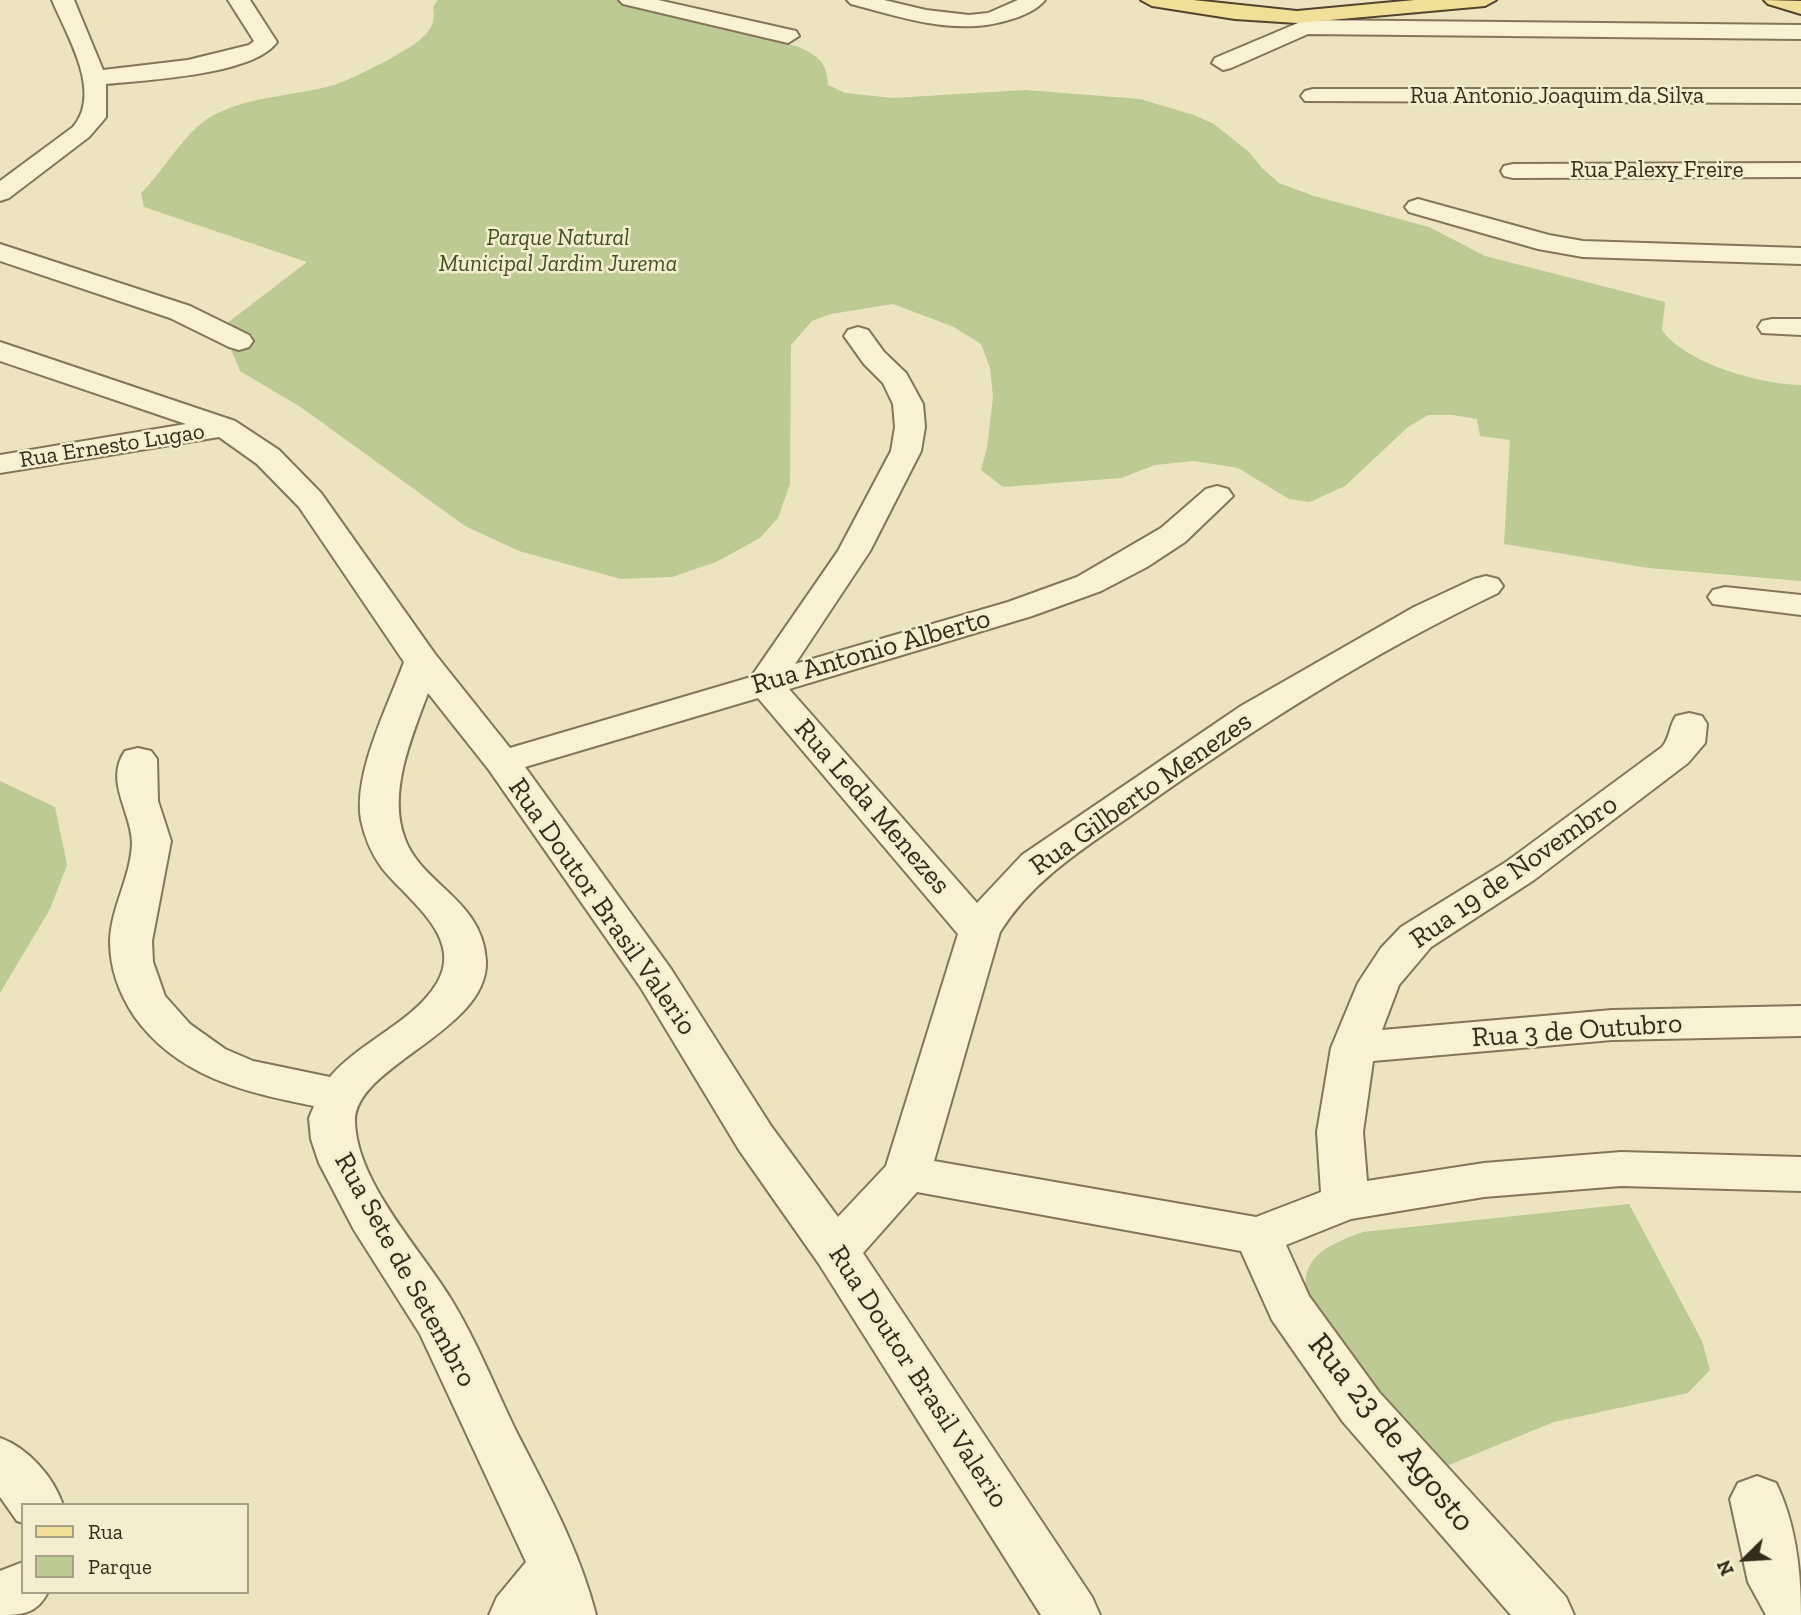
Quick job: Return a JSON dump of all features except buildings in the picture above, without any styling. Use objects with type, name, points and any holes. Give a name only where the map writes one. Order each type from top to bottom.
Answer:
[{"type":"main road","points":[[1152,0],[1301,22],[1485,0]]},
{"type":"main road","points":[[1775,0],[1801,8]]},
{"type":"street","points":[[0,193],[90,123],[95,105],[95,78],[64,0]]},
{"type":"street","points":[[95,78],[219,61],[259,51],[265,46],[264,38],[239,0]]},
{"type":"street","points":[[630,0],[788,36]]},
{"type":"street","points":[[858,0],[975,23],[1010,15],[1034,0]]},
{"type":"street","points":[[1223,63],[1301,22],[1801,32]]},
{"type":"street","name":"Rua Antonio Joaquim da Silva","points":[[1313,96],[1801,96]]},
{"type":"street","name":"Rua Palexy Freire","points":[[1513,171],[1801,170]]},
{"type":"street","points":[[1418,207],[1547,243],[1583,249],[1801,256]]},
{"type":"street","points":[[0,252],[180,312],[239,341]]},
{"type":"street","points":[[1772,327],[1801,327]]},
{"type":"street","points":[[765,683],[855,551],[906,451],[910,427],[908,404],[896,379],[864,347],[858,335]]},
{"type":"street","name":"Rua Doutor Brasil Valerio","points":[[0,351],[224,427],[268,457],[310,500],[422,662],[502,762],[656,979],[755,1138],[836,1251],[1072,1615]]},
{"type":"street","name":"Rua Ernesto Lugao","points":[[0,464],[224,427]]},
{"type":"street","name":"Rua Antonio Alberto","points":[[502,762],[1020,609],[1089,584],[1173,535],[1217,496]]},
{"type":"street","name":"Rua Gilberto Menezes","points":[[836,1251],[907,1173],[979,932],[998,902],[1036,864],[1314,675],[1419,616],[1486,586]]},
{"type":"street","points":[[1725,597],[1801,605]]},
{"type":"street","points":[[138,759],[139,802],[150,827],[151,846],[134,903],[130,943],[132,967],[147,1006],[186,1044],[229,1069],[337,1095],[452,995],[465,966],[462,937],[446,909],[397,863],[386,841],[380,817],[381,791],[397,732],[422,662]]},
{"type":"street","name":"Rua Leda Menezes","points":[[765,683],[979,932]]},
{"type":"street","name":"Rua 19 de Novembro","points":[[1345,1202],[1340,1132],[1353,1048],[1379,983],[1416,937],[1520,872],[1675,755],[1686,743],[1689,723]]},
{"type":"street","name":"Rua 3 de Outubro","points":[[1353,1048],[1612,1025],[1801,1021]]},
{"type":"street","name":"Rua Sete de Setembro","points":[[337,1095],[331,1120],[336,1146],[347,1173],[434,1314],[561,1591]]},
{"type":"street","points":[[907,1173],[1258,1236],[1345,1202],[1483,1180],[1621,1169],[1801,1174]]},
{"type":"street","name":"Rua 23 de Agosto","points":[[1258,1236],[1289,1306],[1361,1407],[1546,1615]]},
{"type":"street","points":[[0,1460],[28,1491],[35,1503]]},
{"type":"street","points":[[1757,1499],[1776,1582],[1796,1615]]},
{"type":"street","points":[[0,1602],[21,1587]]},
{"type":"street","points":[[517,1615],[561,1591]]},
{"type":"green space","name":"Parque Natural Municipal Jardim Jurema","points":[[438,0],[624,0],[799,47],[820,61],[826,71],[828,85],[845,93],[893,98],[1025,90],[1140,99],[1194,115],[1214,124],[1249,152],[1279,183],[1314,196],[1429,227],[1485,256],[1665,302],[1662,330],[1688,353],[1745,376],[1801,385],[1801,581],[1648,568],[1504,544],[1510,440],[1480,436],[1477,419],[1452,415],[1428,415],[1408,427],[1345,486],[1310,502],[1289,499],[1238,468],[1194,461],[1155,465],[1121,478],[1003,487],[981,470],[987,448],[993,397],[990,368],[981,344],[954,327],[893,304],[831,314],[812,321],[791,345],[790,484],[778,518],[760,538],[716,562],[672,577],[621,579],[519,551],[465,526],[302,408],[240,371],[222,327],[307,262],[144,207],[141,193],[204,121],[242,104],[334,85],[381,64],[427,33],[433,23],[433,7]]},
{"type":"green space","points":[[0,781],[55,807],[67,865],[50,909],[0,993]]},
{"type":"green space","points":[[1629,1204],[1702,1341],[1710,1370],[1688,1393],[1554,1422],[1439,1469],[1309,1308],[1306,1278],[1315,1258],[1335,1243],[1363,1232]]}]
